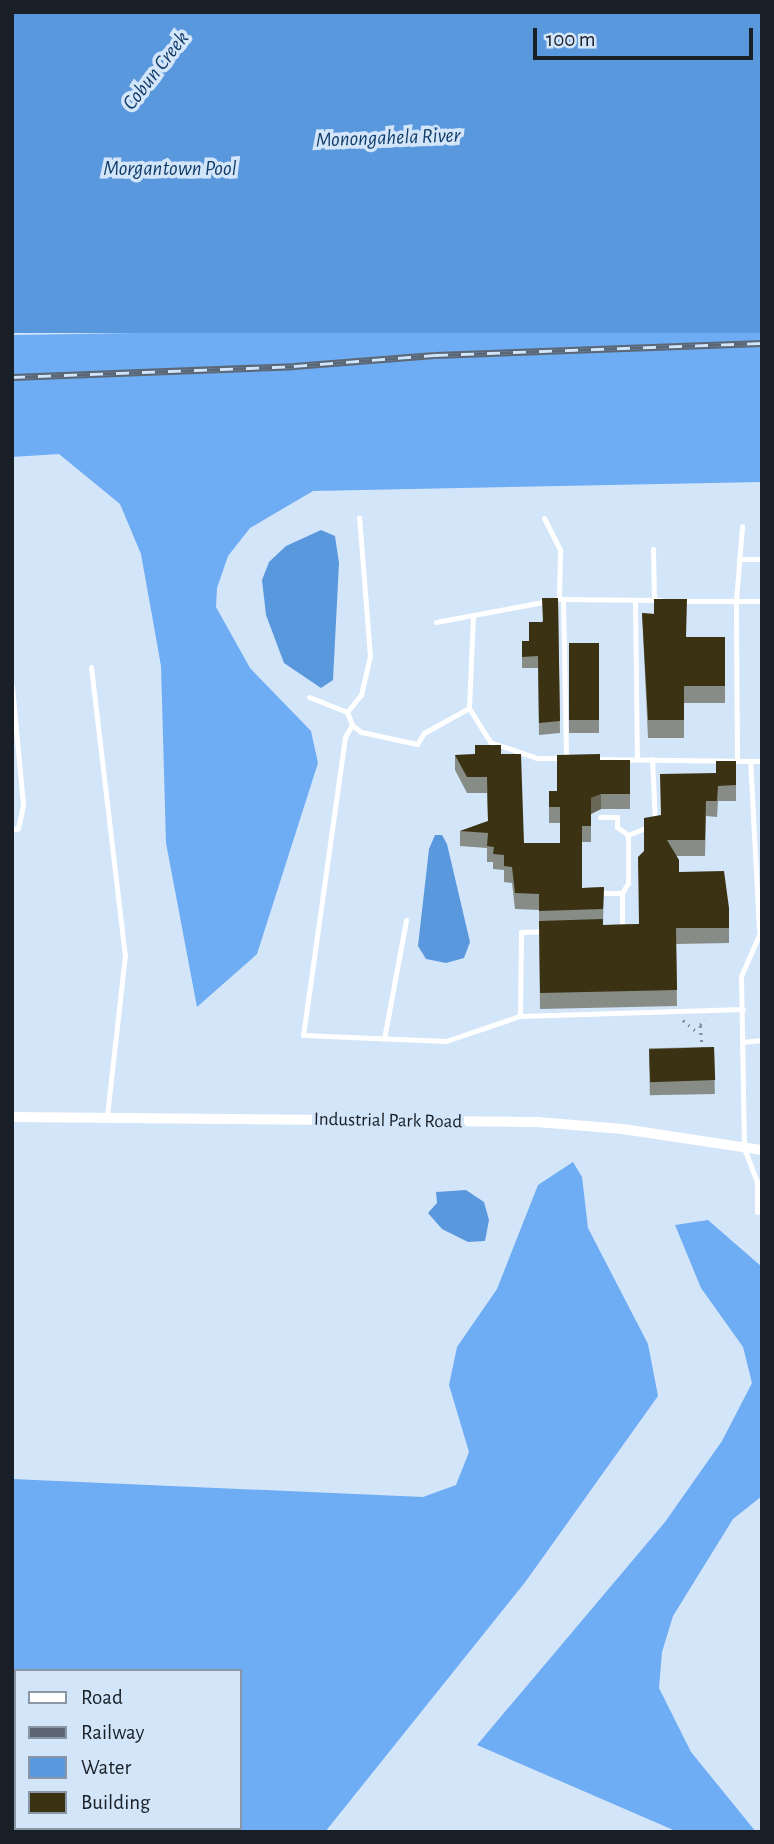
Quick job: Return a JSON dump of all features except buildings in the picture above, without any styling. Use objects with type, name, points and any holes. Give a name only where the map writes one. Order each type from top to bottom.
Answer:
[{"type":"street","name":"Industrial Park Road","points":[[12,1117],[107,1115],[537,1122],[636,1130],[762,1150]]},
{"type":"lane","points":[[346,712],[361,695],[370,656],[359,516]]},
{"type":"lane","points":[[544,518],[560,550],[566,758]]},
{"type":"lane","points":[[737,760],[736,601],[741,526]]},
{"type":"lane","points":[[653,550],[654,600]]},
{"type":"lane","points":[[739,559],[762,559]]},
{"type":"lane","points":[[436,622],[561,599],[762,601]]},
{"type":"lane","points":[[635,600],[637,759]]},
{"type":"lane","points":[[473,616],[469,708],[490,742],[537,758],[578,758]]},
{"type":"lane","points":[[91,667],[125,955],[107,1115]]},
{"type":"lane","points":[[12,686],[14,733],[23,805],[18,828],[12,830]]},
{"type":"lane","points":[[309,697],[346,712],[352,725],[361,732],[417,744],[424,733],[469,708]]},
{"type":"lane","points":[[352,725],[345,737],[303,1035],[446,1041],[520,1016],[743,1009]]},
{"type":"lane","points":[[590,759],[762,761]]},
{"type":"lane","points":[[628,835],[655,824],[652,759]]},
{"type":"lane","points":[[750,761],[760,929],[740,976],[743,1009],[744,1147],[760,1182],[757,1212]]},
{"type":"lane","points":[[600,817],[617,817],[617,828],[628,835]]},
{"type":"lane","points":[[610,929],[623,929],[622,893],[628,883],[628,835]]},
{"type":"lane","points":[[597,893],[622,893]]},
{"type":"lane","points":[[384,1039],[405,920]]},
{"type":"lane","points":[[520,1016],[521,932],[559,931]]},
{"type":"lane","points":[[743,1042],[762,1041]]},
{"type":"path","points":[[702,1060],[700,1025],[715,1010]]},
{"type":"path","points":[[672,1011],[701,1035]]},
{"type":"shaded area","points":[[762,314],[762,482],[313,491],[250,528],[228,556],[217,588],[216,607],[250,668],[311,731],[318,763],[257,954],[197,1007],[166,843],[161,666],[141,554],[120,504],[59,454],[12,457],[12,335],[545,326]]},
{"type":"shaded area","points":[[573,1162],[582,1177],[588,1228],[648,1344],[658,1396],[526,1581],[325,1832],[241,1830],[242,1669],[14,1669],[14,1750],[12,1749],[12,1479],[423,1497],[456,1485],[469,1452],[449,1385],[457,1347],[497,1289],[538,1185]]},
{"type":"shaded area","points":[[708,1220],[762,1267],[762,1496],[733,1519],[673,1616],[662,1652],[659,1688],[691,1752],[756,1832],[678,1832],[477,1745],[665,1522],[722,1441],[752,1383],[743,1347],[701,1288],[675,1225]]},
{"type":"water","name":"Morgantown Pool","points":[[12,12],[762,12],[762,333],[12,333]]},
{"type":"water","points":[[321,530],[335,536],[339,563],[333,680],[321,688],[284,663],[266,615],[262,580],[269,562],[286,546]]},
{"type":"water","points":[[435,835],[442,835],[447,844],[470,942],[464,958],[446,963],[426,959],[418,946],[429,849]]},
{"type":"water","points":[[466,1190],[484,1202],[489,1220],[485,1241],[468,1242],[442,1229],[428,1213],[437,1203],[436,1192]]},
{"type":"railway","points":[[12,377],[294,366],[435,355],[762,343]]},
{"type":"water label","name":"Cobun Creek","points":[[156,71]]},
{"type":"water label","name":"Monongahela River","points":[[388,138]]}]
